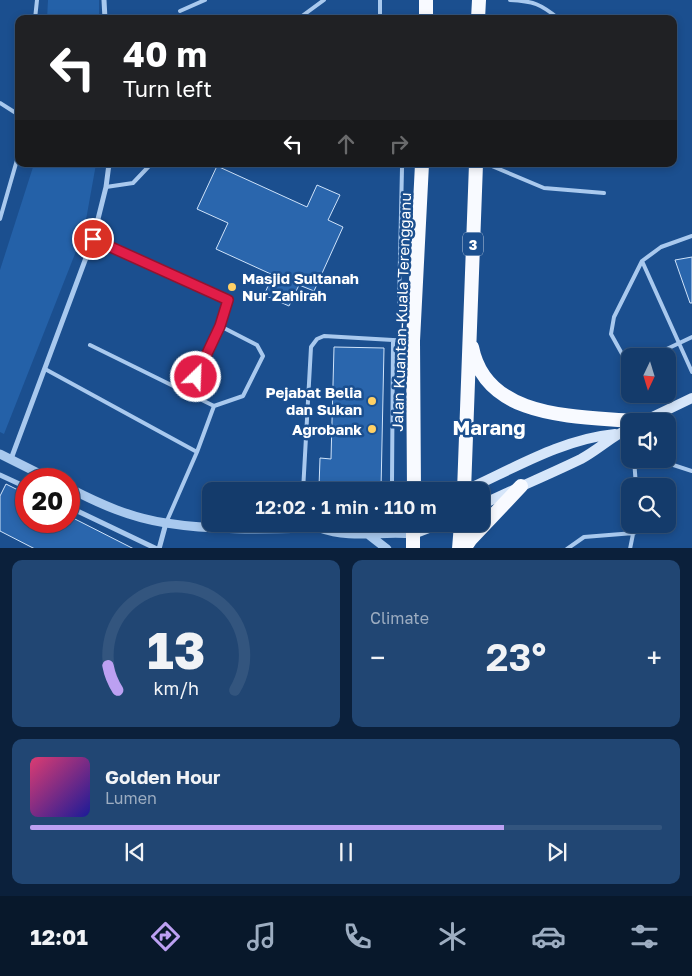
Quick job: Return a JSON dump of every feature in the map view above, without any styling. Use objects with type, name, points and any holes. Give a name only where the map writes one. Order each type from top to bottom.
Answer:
[{"type":"highway","points":[[426,0],[426,15]]},
{"type":"highway","points":[[478,15],[479,0]]},
{"type":"highway","name":"Jalan Kuantan-Kuala Terengganu","points":[[414,482],[413,341],[422,167]]},
{"type":"highway","name":"3","points":[[464,482],[468,324],[476,167]]},
{"type":"highway","points":[[468,324],[477,364],[489,382],[515,402],[556,415],[621,425]]},
{"type":"highway","points":[[464,548],[521,486]]},
{"type":"highway","points":[[459,548],[460,532]]},
{"type":"main road","points":[[661,413],[692,398]]},
{"type":"main road","points":[[490,501],[581,458],[599,448],[621,431]]},
{"type":"main road","points":[[484,482],[573,442],[593,436],[615,434]]},
{"type":"street","points":[[104,0],[105,15]]},
{"type":"street","points":[[25,468],[3,458],[45,369],[93,239],[106,187],[109,167]]},
{"type":"street","points":[[0,475],[15,482]]},
{"type":"street","points":[[80,493],[126,513],[166,523],[202,526]]},
{"type":"street","points":[[80,512],[158,548],[166,523]]},
{"type":"street","points":[[332,532],[413,536]]},
{"type":"street","points":[[367,534],[387,548]]},
{"type":"lane","points":[[35,15],[37,0]]},
{"type":"lane","points":[[180,11],[205,0]]},
{"type":"lane","points":[[303,15],[324,0]]},
{"type":"lane","points":[[380,0],[380,15]]},
{"type":"lane","points":[[510,0],[529,1],[543,6],[553,15]]},
{"type":"lane","points":[[0,103],[15,112]]},
{"type":"lane","points":[[0,219],[15,167]]},
{"type":"lane","points":[[106,187],[134,183],[148,167]]},
{"type":"lane","points":[[494,167],[544,188],[604,193]]},
{"type":"lane","points":[[402,168],[399,304],[405,312],[414,315]]},
{"type":"lane","points":[[402,225],[420,229]]},
{"type":"lane","points":[[621,352],[611,334],[614,317],[642,261],[661,246],[692,236]]},
{"type":"lane","points":[[93,239],[228,300],[220,326],[189,394]]},
{"type":"lane","points":[[642,261],[692,372]]},
{"type":"lane","points":[[90,345],[214,406],[243,396],[263,356],[258,345],[220,326]]},
{"type":"lane","points":[[304,482],[311,347],[317,339],[324,336],[413,341]]},
{"type":"lane","points":[[669,348],[692,337]]},
{"type":"lane","points":[[392,482],[393,340]]},
{"type":"lane","points":[[45,369],[197,452]]},
{"type":"lane","points":[[166,523],[197,452],[214,406]]},
{"type":"lane","points":[[676,466],[692,471]]},
{"type":"lane","points":[[567,548],[584,537],[634,533],[630,548]]},
{"type":"shaded area","points":[[48,0],[99,0],[99,15],[47,15]]},
{"type":"shaded area","points":[[33,167],[95,167],[84,231],[4,434],[0,432],[0,270]]},
{"type":"building","points":[[217,167],[219,167],[307,207],[317,185],[340,195],[328,220],[343,227],[314,291],[299,285],[289,306],[264,295],[273,275],[216,249],[228,223],[197,209]]},
{"type":"building","points":[[692,257],[692,303],[690,303],[675,260]]},
{"type":"building","points":[[334,347],[384,348],[381,482],[319,482],[320,458],[331,459]]},
{"type":"building","points":[[6,484],[15,488],[15,533],[80,533],[80,522],[132,548],[33,548],[0,531],[0,496]]},
{"type":"place","name":"Masjid Sultanah Nur Zahirah","points":[[232,287]]},
{"type":"place","name":"Pejabat Belia dan Sukan","points":[[372,401]]},
{"type":"place","name":"Agrobank","points":[[372,429]]},
{"type":"district","name":"Marang","points":[[489,427]]},
{"type":"route","points":[[93,239],[228,300],[220,326],[196,377]]}]
